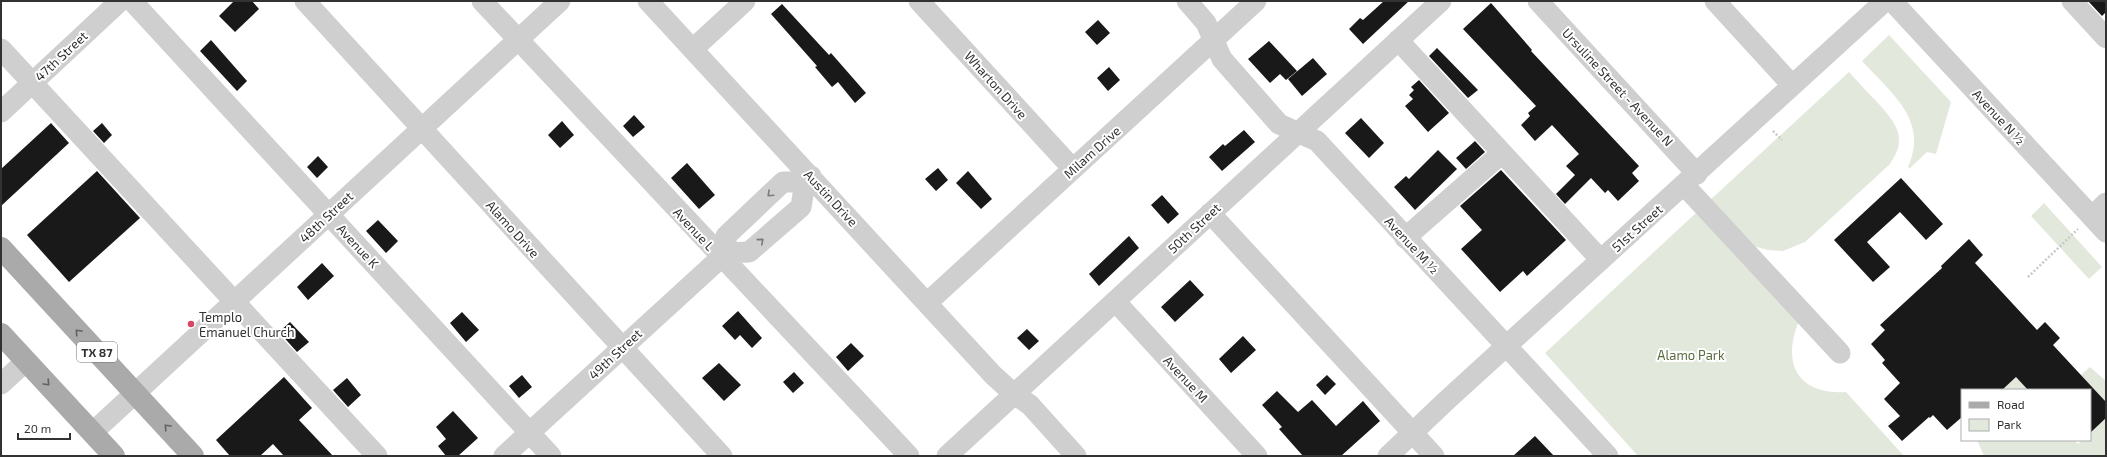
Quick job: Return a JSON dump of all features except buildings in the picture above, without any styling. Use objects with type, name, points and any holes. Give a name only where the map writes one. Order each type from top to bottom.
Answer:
[{"type":"main road","name":"TX 87","points":[[1,248],[193,456]]},
{"type":"main road","points":[[1,334],[114,456]]},
{"type":"street","name":"47th Street","points":[[1,112],[120,1]]},
{"type":"street","name":"Avenue K","points":[[132,1],[552,456]]},
{"type":"street","name":"Alamo Drive","points":[[305,1],[722,456]]},
{"type":"street","name":"Avenue L","points":[[482,1],[723,255],[909,456]]},
{"type":"street","name":"48th Street","points":[[92,433],[560,1]]},
{"type":"street","name":"Austin Drive","points":[[648,1],[808,179],[927,303],[993,375],[1014,394],[1030,405],[1076,456]]},
{"type":"street","points":[[693,50],[745,1]]},
{"type":"street","name":"Wharton Drive","points":[[919,1],[1073,169]]},
{"type":"street","name":"Avenue M ½","points":[[1186,1],[1206,23],[1222,59],[1279,124],[1317,141],[1608,456]]},
{"type":"street","name":"Milam Drive","points":[[927,303],[1256,1]]},
{"type":"street","name":"50th Street","points":[[947,456],[1441,1]]},
{"type":"street","name":"Ursuline Street - Avenue N","points":[[1538,1],[1840,353]]},
{"type":"street","points":[[1715,1],[1792,85]]},
{"type":"street","name":"51st Street","points":[[1388,456],[1885,1]]},
{"type":"street","name":"Avenue N ½","points":[[1892,1],[2099,210],[2106,232]]},
{"type":"street","points":[[2072,1],[2106,38]]},
{"type":"street","points":[[1398,40],[1601,260]]},
{"type":"street","points":[[1,50],[377,456]]},
{"type":"street","points":[[1405,238],[1502,153]]},
{"type":"street","points":[[808,179],[801,207],[750,252],[723,255],[726,236],[783,182],[808,179]]},
{"type":"street","points":[[1210,213],[1434,456]]},
{"type":"street","name":"49th Street","points":[[504,456],[723,255]]},
{"type":"street","name":"Avenue M","points":[[1115,301],[1257,456]]},
{"type":"street","points":[[1,384],[26,361]]},
{"type":"path","points":[[1773,131],[1782,140]]},
{"type":"path","points":[[2028,277],[2099,210]]},
{"type":"green space","points":[[1889,35],[1951,102],[1936,154],[1927,152],[1909,169],[1908,167],[1913,150],[1914,135],[1910,121],[1904,108],[1895,96],[1862,61]]},
{"type":"green space","points":[[1849,72],[1890,117],[1898,131],[1898,147],[1895,155],[1889,165],[1805,242],[1783,251],[1768,250],[1753,246],[1708,202]]},
{"type":"green space","points":[[2044,203],[2102,267],[2089,279],[2031,216]]},
{"type":"green space","name":"Alamo Park","points":[[1697,212],[1799,321],[1794,337],[1792,351],[1793,363],[1798,374],[1805,382],[1816,388],[1829,392],[1846,392],[1904,456],[1638,456],[1545,353]]},
{"type":"green space","points":[[2090,367],[2106,381],[2106,402],[2081,375]]},
{"type":"green space","points":[[2016,377],[2027,389],[2003,389]]},
{"type":"green space","points":[[2106,418],[2106,456],[1984,456],[1977,441],[2075,441],[2078,444],[2081,441],[2091,441],[2091,432]]},
{"type":"place","name":"Templo Emanuel Church","points":[[191,324]]}]
